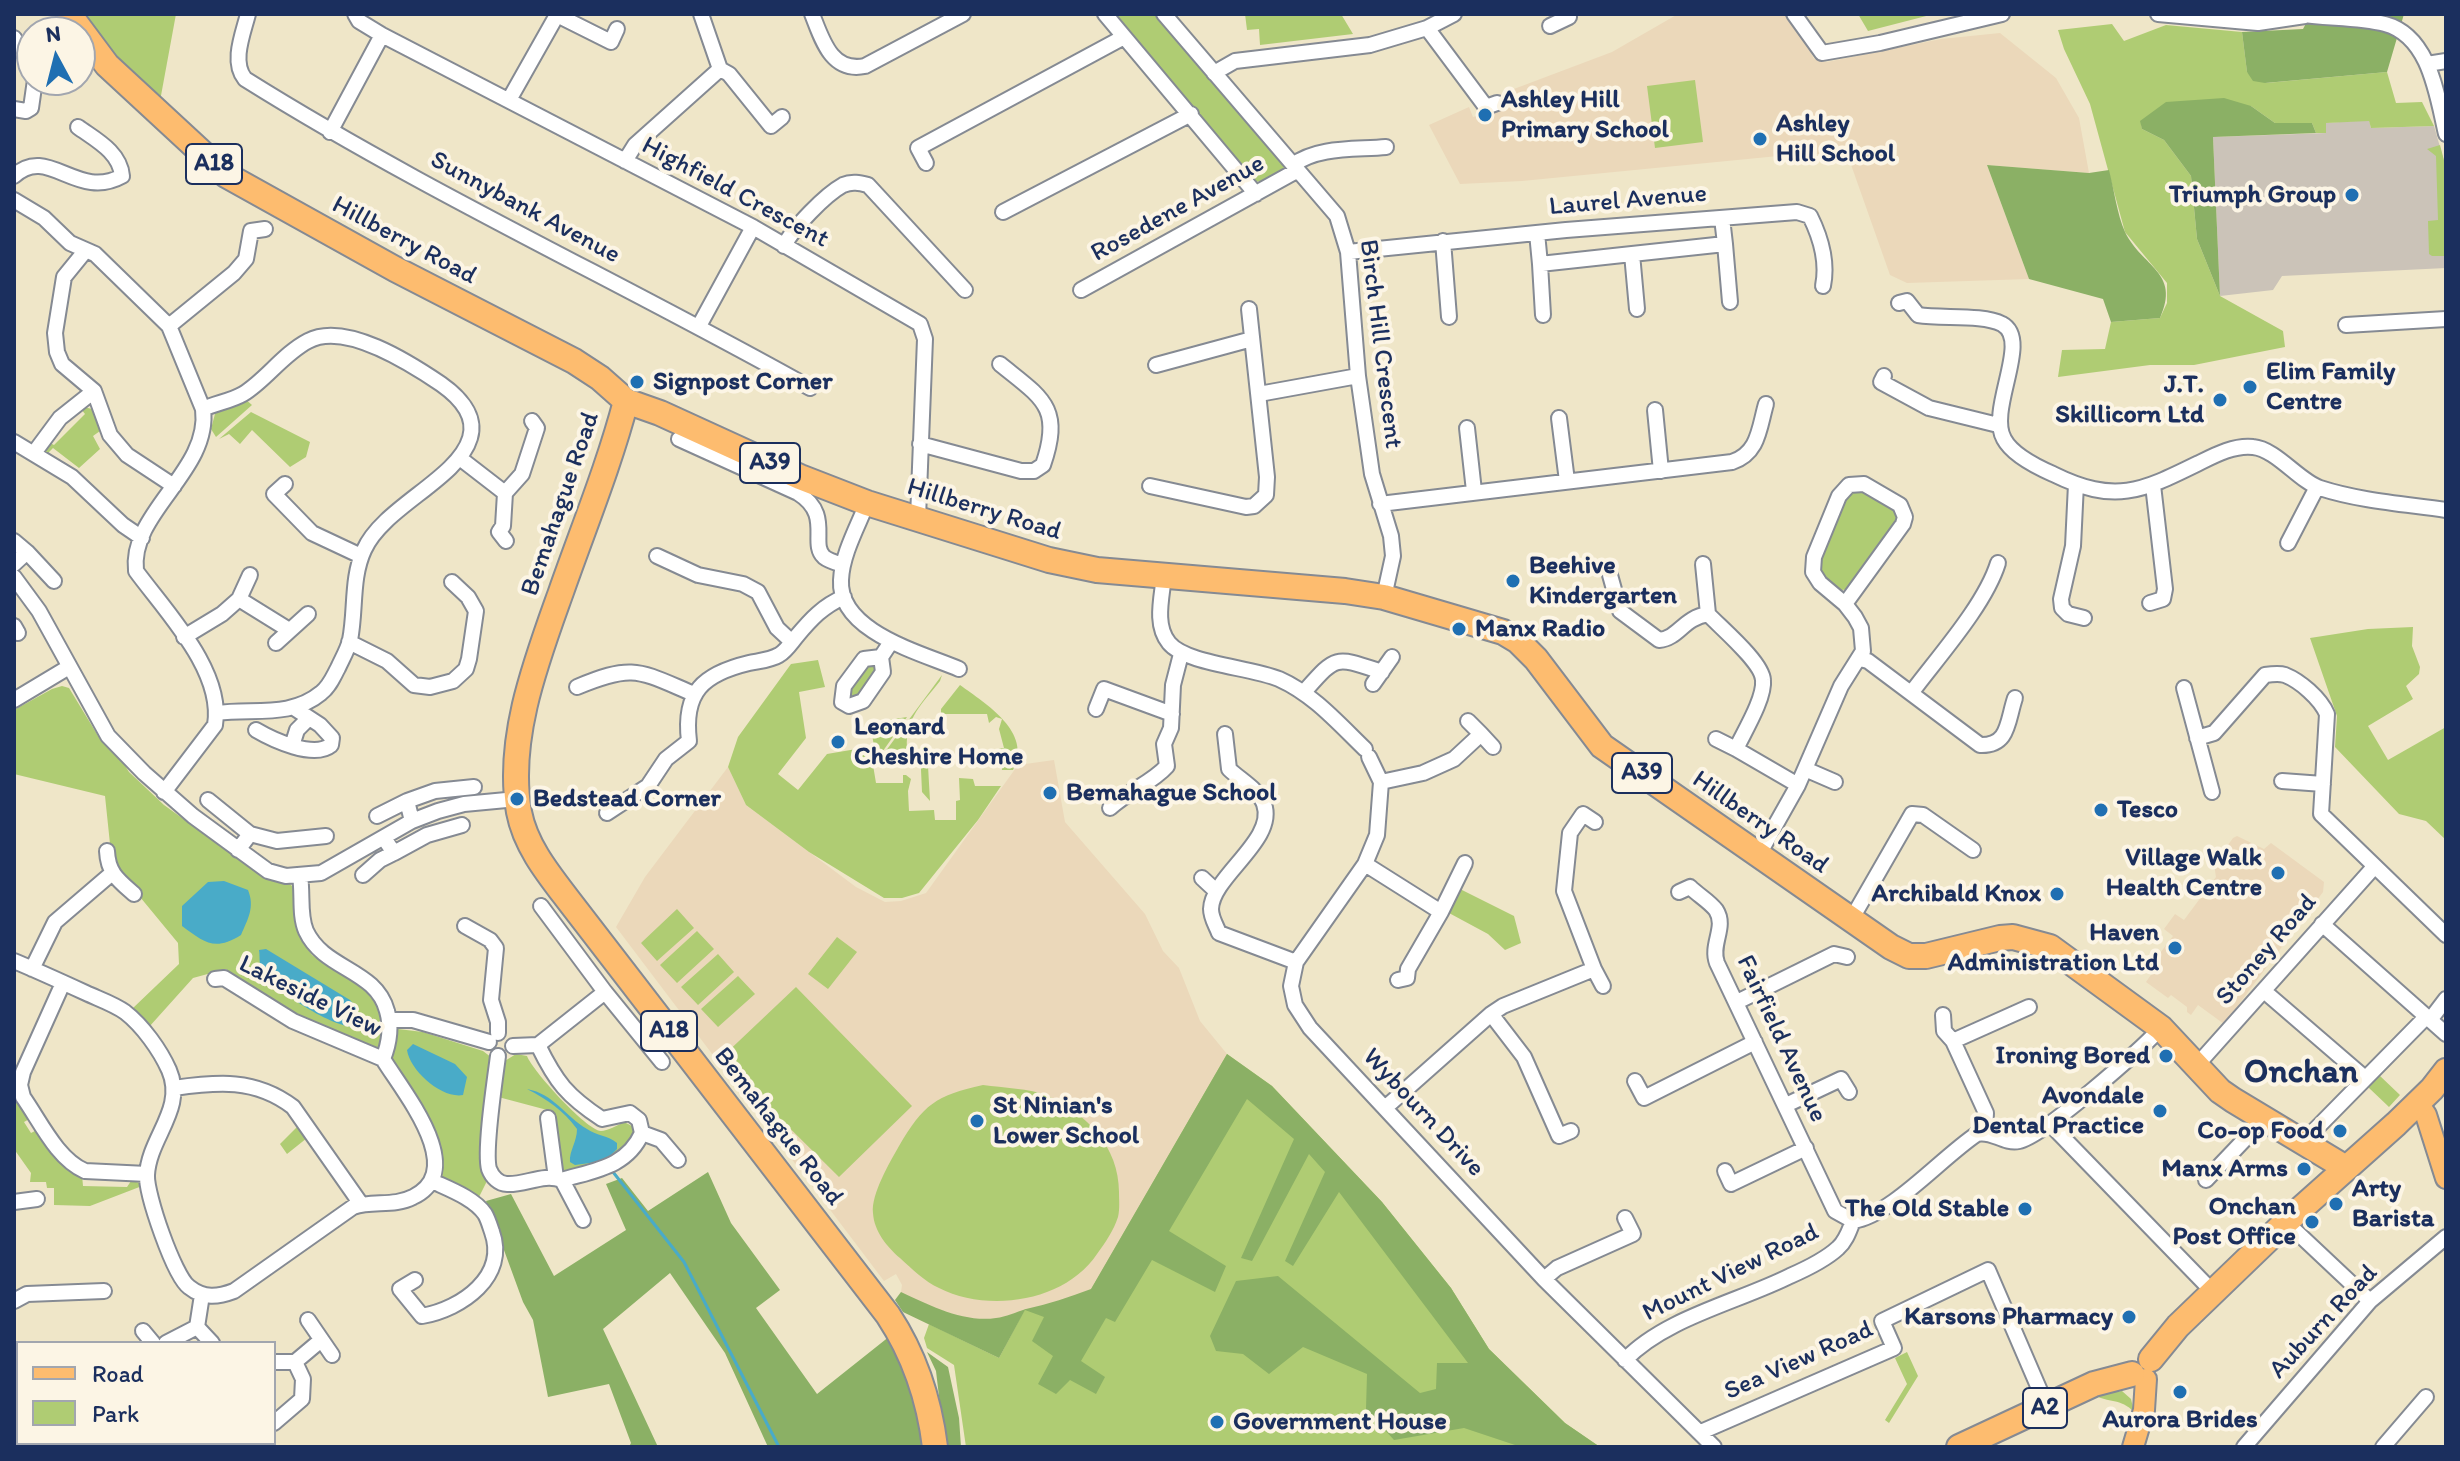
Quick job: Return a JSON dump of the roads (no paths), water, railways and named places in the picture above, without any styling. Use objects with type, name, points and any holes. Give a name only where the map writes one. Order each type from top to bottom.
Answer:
[{"type":"highway","name":"Hillberry Road","points":[[69,14],[107,65],[226,175],[369,255],[589,370],[626,401],[867,503],[1059,563],[1097,570],[1306,587],[1384,597],[1485,625],[1518,641],[1536,659],[1602,746],[1851,920],[1909,956],[1926,956],[2006,937],[2038,942],[2080,966],[2161,1028]]},
{"type":"highway","name":"Bemahague Road","points":[[626,401],[531,680],[516,781],[517,799],[528,840],[546,870],[893,1323],[919,1374],[935,1447]]},
{"type":"highway","name":"A39","points":[[2161,1028],[2220,1091],[2346,1168]]},
{"type":"highway","points":[[2143,1371],[2163,1342],[2213,1292],[2418,1103],[2446,1071]]},
{"type":"highway","name":"A2","points":[[1959,1447],[2094,1384],[2143,1371]]},
{"type":"main road","points":[[2418,1103],[2426,1115],[2446,1178]]},
{"type":"main road","points":[[2133,1447],[2144,1410],[2143,1371]]},
{"type":"street","name":"Sunnybank Avenue","points":[[248,14],[238,61],[239,71],[245,79],[330,132],[699,326],[810,388]]},
{"type":"street","name":"Highfield Crescent","points":[[353,14],[382,35],[753,227],[920,324],[925,339],[918,518]]},
{"type":"street","points":[[701,14],[720,69],[729,74],[770,126]]},
{"type":"street","points":[[812,14],[823,42],[839,63],[853,69],[865,66],[963,14]]},
{"type":"street","points":[[1105,14],[1256,194]]},
{"type":"street","name":"Birch Hill Crescent","points":[[1164,14],[1337,216],[1348,252],[1358,376],[1372,474],[1391,536],[1393,556],[1384,597]]},
{"type":"street","points":[[1214,73],[1235,61],[1370,45],[1427,28],[1454,14]]},
{"type":"street","points":[[1794,14],[1822,53],[1880,43],[2002,14]]},
{"type":"street","points":[[2158,14],[2258,23],[2302,15],[2387,25],[2420,50],[2427,64],[2446,134]]},
{"type":"street","points":[[509,100],[556,15],[614,36],[604,56]]},
{"type":"street","points":[[1427,28],[1485,107]]},
{"type":"street","points":[[330,132],[382,35]]},
{"type":"street","points":[[918,148],[1124,37]]},
{"type":"street","points":[[2427,64],[2446,61]]},
{"type":"street","points":[[625,161],[635,145],[720,69]]},
{"type":"street","points":[[22,113],[31,108],[34,96]]},
{"type":"street","points":[[1003,212],[1191,114]]},
{"type":"street","points":[[14,176],[24,168],[37,166],[94,184],[127,180],[112,151],[78,127]]},
{"type":"street","points":[[910,133],[926,163]]},
{"type":"street","name":"Rosedene Avenue","points":[[1081,290],[1256,194],[1309,156],[1386,147]]},
{"type":"street","points":[[784,246],[798,226],[821,204],[844,185],[856,182],[868,185],[965,290]]},
{"type":"street","points":[[14,200],[44,218],[70,243],[95,254],[169,326],[203,409],[205,421],[201,443],[142,538],[134,558],[136,571],[206,670],[215,692],[215,725],[164,792]]},
{"type":"street","name":"Laurel Avenue","points":[[1348,252],[1443,241],[1797,212],[1810,216],[1825,258],[1823,286]]},
{"type":"street","name":"Laurel Avenue","points":[[1722,218],[1730,302]]},
{"type":"street","points":[[169,326],[234,273],[246,259],[258,230],[237,223]]},
{"type":"street","points":[[699,326],[753,227]]},
{"type":"street","name":"Laurel Avenue","points":[[1537,233],[1543,315]]},
{"type":"street","points":[[1443,241],[1449,317]]},
{"type":"street","name":"Laurel Avenue","points":[[1540,264],[1725,244]]},
{"type":"street","points":[[86,250],[64,277],[55,333],[57,352],[62,364],[94,391],[110,435],[127,455],[174,486]]},
{"type":"street","name":"Laurel Avenue","points":[[1632,254],[1637,309]]},
{"type":"street","points":[[1905,297],[1918,315],[1987,320],[2010,330],[2014,346],[1998,425],[2004,440],[2014,450],[2071,482],[2102,493],[2132,491],[2153,485],[2225,450],[2255,447],[2317,487],[2446,510]]},
{"type":"street","points":[[1150,486],[1246,507],[1262,501],[1268,490],[1249,309]]},
{"type":"street","points":[[2346,325],[2446,319]]},
{"type":"street","points":[[203,409],[246,392],[273,366],[308,341],[320,336],[341,336],[372,345],[418,368],[446,387],[464,405],[472,421],[471,436],[461,459],[402,508],[372,538],[361,556],[349,642],[330,683],[320,694],[294,708],[217,713]]},
{"type":"street","points":[[1156,365],[1252,339]]},
{"type":"street","points":[[920,444],[1021,471],[1034,471],[1043,465],[1052,431],[1049,410],[1037,395],[1000,364]]},
{"type":"street","points":[[1259,394],[1358,376]]},
{"type":"street","points":[[1884,376],[1881,382],[1929,408],[1998,425]]},
{"type":"street","points":[[34,453],[60,418],[94,391]]},
{"type":"street","points":[[1380,504],[1732,462],[1745,458],[1753,447],[1766,404]]},
{"type":"street","points":[[1655,410],[1661,471]]},
{"type":"street","points":[[1559,418],[1567,481]]},
{"type":"street","points":[[500,534],[505,493],[522,474],[540,426]]},
{"type":"street","points":[[1467,428],[1474,491]]},
{"type":"street","points":[[679,439],[691,453],[798,493],[809,500],[820,521],[819,549],[822,555],[843,565]]},
{"type":"street","points":[[14,442],[72,477],[123,525],[142,538]]},
{"type":"street","points":[[461,459],[505,493]]},
{"type":"street","points":[[2071,482],[2073,546],[2061,599],[2062,608],[2068,614],[2084,618]]},
{"type":"street","points":[[1758,856],[1798,785],[1841,686],[1860,659],[1864,640],[1861,628],[1845,604],[1820,583],[1813,572],[1814,557],[1843,489],[1854,483],[1864,484],[1900,505],[1905,517],[1845,604]]},
{"type":"street","points":[[285,484],[274,494],[312,533],[361,556]]},
{"type":"street","points":[[2150,603],[2163,599],[2165,589],[2153,485]]},
{"type":"street","points":[[2288,543],[2317,487]]},
{"type":"street","points":[[867,503],[843,565],[841,587],[844,597],[856,616],[873,632],[959,669]]},
{"type":"street","points":[[14,541],[54,581]]},
{"type":"street","points":[[14,564],[27,552]]},
{"type":"street","points":[[657,556],[698,575],[743,584],[758,592],[777,628],[792,642]]},
{"type":"street","points":[[1703,564],[1708,614],[1764,677],[1762,691],[1736,749]]},
{"type":"street","points":[[1912,692],[2000,571]]},
{"type":"street","points":[[184,637],[222,614],[239,599],[250,575]]},
{"type":"street","points":[[1610,575],[1620,611],[1659,640],[1666,640],[1696,616],[1708,614]]},
{"type":"street","points":[[1164,576],[1160,623],[1166,641],[1181,654],[1255,671],[1304,692],[1367,753],[1381,782],[1377,835],[1365,864],[1296,962],[1219,933],[1212,918],[1211,906],[1216,891],[1259,835],[1266,806],[1229,769],[1225,734]]},
{"type":"street","points":[[16,582],[39,611],[108,736],[164,792],[268,871],[300,876],[331,869],[412,821],[464,804],[517,799]]},
{"type":"street","points":[[349,642],[387,661],[414,685],[430,687],[453,681],[466,669],[476,611],[468,597],[452,582]]},
{"type":"street","points":[[607,813],[648,786],[666,759],[692,742],[687,717],[694,694],[710,676],[781,654],[819,611],[844,597]]},
{"type":"street","points":[[239,599],[289,630]]},
{"type":"street","points":[[276,643],[308,614]]},
{"type":"street","points":[[881,657],[891,642]]},
{"type":"street","points":[[1110,808],[1147,780],[1157,778],[1167,766],[1164,744],[1171,728],[1173,685],[1181,654]]},
{"type":"street","points":[[1304,692],[1329,664],[1338,661],[1356,664],[1378,678],[1392,657]]},
{"type":"street","points":[[1860,659],[1868,661],[1912,692],[1980,745],[1993,746],[2002,739],[2015,698]]},
{"type":"street","points":[[15,696],[69,667]]},
{"type":"street","points":[[577,687],[607,674],[627,671],[646,674],[694,694]]},
{"type":"street","points":[[2197,738],[2214,733],[2265,675],[2282,673],[2299,683],[2323,705],[2327,714],[2321,814],[2446,935]]},
{"type":"street","points":[[2184,688],[2212,792]]},
{"type":"street","points":[[1096,709],[1104,689],[1172,714]]},
{"type":"street","points":[[256,730],[270,739],[292,746],[319,750],[331,745],[332,738],[320,725],[294,708]]},
{"type":"street","points":[[292,746],[297,730],[308,719]]},
{"type":"street","points":[[1468,721],[1493,747]]},
{"type":"street","points":[[1381,782],[1423,773],[1454,759],[1481,734]]},
{"type":"street","points":[[1716,739],[1798,785]]},
{"type":"street","points":[[1805,769],[1835,782]]},
{"type":"street","points":[[2282,781],[2323,784]]},
{"type":"street","points":[[377,816],[435,791],[474,787]]},
{"type":"street","points":[[208,800],[250,834],[277,841],[326,836]]},
{"type":"street","points":[[407,801],[412,821]]},
{"type":"street","points":[[1595,822],[1583,814],[1570,833],[1564,891],[1603,986]]},
{"type":"street","points":[[1851,920],[1912,814],[1923,815],[1973,850]]},
{"type":"street","points":[[363,875],[380,860],[427,835],[462,825]]},
{"type":"street","points":[[238,850],[250,834]]},
{"type":"street","points":[[384,838],[394,853]]},
{"type":"street","points":[[107,851],[111,874],[134,894]]},
{"type":"street","points":[[1398,980],[1407,978],[1408,969],[1465,863]]},
{"type":"street","points":[[1365,864],[1441,912]]},
{"type":"street","name":"Stoney Road","points":[[2197,1065],[2374,867]]},
{"type":"street","points":[[32,969],[55,922],[111,874]]},
{"type":"street","points":[[14,961],[125,1012],[142,1030],[170,1072],[174,1088],[173,1104],[147,1174],[153,1208],[177,1273],[188,1287],[202,1295],[217,1297],[234,1291],[353,1207],[400,1202],[414,1197],[432,1181],[435,1166],[427,1129],[383,1059],[388,1046],[389,1020],[379,992],[357,973],[326,956],[307,932],[300,876]]},
{"type":"street","points":[[1202,878],[1216,891]]},
{"type":"street","name":"Fairfield Avenue","points":[[1679,892],[1690,887],[1719,914],[1721,925],[1715,956],[1835,1211],[1853,1221]]},
{"type":"street","points":[[547,910],[605,992],[661,1056]]},
{"type":"street","points":[[2322,924],[2446,1034]]},
{"type":"street","points":[[465,926],[490,940],[496,948],[491,1000],[498,1022],[491,1052],[498,1056],[508,1055],[513,1046]]},
{"type":"street","points":[[1737,1002],[1834,954],[1847,957]]},
{"type":"street","name":"Wybourn Drive","points":[[1296,962],[1291,986],[1295,1005],[1310,1028],[1544,1279],[1714,1447]]},
{"type":"street","points":[[1385,1108],[1503,1006],[1594,969]]},
{"type":"street","name":"Lakeside View","points":[[215,979],[224,978],[293,1021],[383,1059]]},
{"type":"street","points":[[63,983],[23,1072],[20,1085],[23,1097],[67,1160],[77,1168],[147,1174]]},
{"type":"street","points":[[2264,991],[2365,1078]]},
{"type":"street","points":[[513,1046],[538,1045],[605,992]]},
{"type":"street","points":[[2303,1142],[2446,999]]},
{"type":"street","points":[[1953,1041],[2029,1007]]},
{"type":"street","points":[[1491,1014],[1524,1057],[1559,1136],[1571,1131]]},
{"type":"street","points":[[1943,1015],[1944,1031],[1953,1041],[1986,1113],[1985,1132],[2020,1141],[2050,1124],[2140,1050],[2161,1028]]},
{"type":"street","points":[[389,1020],[413,1020],[494,1038],[509,1036],[513,1046]]},
{"type":"street","points":[[1635,1081],[1646,1104],[1755,1042]]},
{"type":"street","points":[[498,1056],[488,1155],[490,1171],[497,1181],[505,1184],[559,1179],[621,1160],[630,1154],[642,1133],[639,1120],[630,1113],[602,1119],[578,1104],[555,1079],[538,1045]]},
{"type":"street","points":[[1786,1105],[1842,1080]]},
{"type":"street","points":[[174,1088],[236,1083],[282,1099],[293,1107],[361,1204]]},
{"type":"street","points":[[548,1118],[559,1179],[583,1220]]},
{"type":"street","points":[[2206,1180],[2261,1118]]},
{"type":"street","points":[[2050,1124],[2213,1292]]},
{"type":"street","name":"Mount View Road","points":[[1625,1360],[1644,1341],[1806,1269],[1838,1249],[1853,1221],[1883,1209],[1967,1140],[1985,1132]]},
{"type":"street","points":[[642,1133],[661,1140],[678,1160]]},
{"type":"street","points":[[1731,1183],[1806,1148]]},
{"type":"street","points":[[400,1289],[422,1316],[435,1313],[469,1295],[488,1278],[495,1260],[494,1239],[485,1213],[467,1199],[432,1181]]},
{"type":"street","points":[[14,1202],[33,1195]]},
{"type":"street","points":[[1544,1279],[1557,1268],[1634,1238],[1625,1218]]},
{"type":"street","points":[[2286,1222],[2370,1301]]},
{"type":"street","name":"Auburn Road","points":[[2244,1447],[2370,1301],[2446,1237]]},
{"type":"street","name":"Sea View Road","points":[[1701,1432],[1894,1348],[1882,1321],[1988,1270],[2047,1407]]},
{"type":"street","points":[[385,1297],[415,1280]]},
{"type":"street","points":[[14,1301],[27,1294],[104,1291]]},
{"type":"street","points":[[197,1327],[202,1295]]},
{"type":"street","points":[[308,1320],[332,1355]]},
{"type":"street","points":[[170,1341],[197,1327]]},
{"type":"street","points":[[197,1327],[210,1341]]},
{"type":"street","points":[[276,1362],[295,1362],[320,1341]]},
{"type":"street","points":[[276,1415],[302,1399],[303,1379],[295,1362]]},
{"type":"street","points":[[2383,1447],[2426,1397]]},
{"type":"water","points":[[224,881],[248,890],[250,913],[241,935],[223,943],[210,943],[182,926],[182,906],[208,882]]},
{"type":"water","points":[[266,949],[350,1000],[357,1008],[361,1026],[351,1027],[323,1017],[291,998],[261,968],[259,950]]},
{"type":"water","points":[[413,1044],[455,1064],[467,1077],[463,1095],[446,1093],[420,1075],[407,1050]]},
{"type":"water","points":[[527,1089],[545,1096],[579,1124],[614,1140],[617,1149],[605,1161],[575,1165],[570,1162],[577,1129],[555,1106]]},
{"type":"waterway","points":[[613,1172],[684,1262],[779,1447]]},
{"type":"place","name":"Ashley Hill Primary School","points":[[1485,115]]},
{"type":"place","name":"Ashley Hill School","points":[[1760,139]]},
{"type":"place","name":"Triumph Group","points":[[2352,195]]},
{"type":"place","name":"Signpost Corner","points":[[637,382]]},
{"type":"place","name":"Elim Family Centre","points":[[2250,387]]},
{"type":"place","name":"J.T. Skillicorn Ltd","points":[[2220,400]]},
{"type":"place","name":"Beehive Kindergarten","points":[[1513,581]]},
{"type":"place","name":"Manx Radio","points":[[1459,629]]},
{"type":"place","name":"Leonard Cheshire Home","points":[[838,742]]},
{"type":"place","name":"Bemahague School","points":[[1050,793]]},
{"type":"place","name":"Bedstead Corner","points":[[517,799]]},
{"type":"place","name":"Tesco","points":[[2101,810]]},
{"type":"place","name":"Village Walk Health Centre","points":[[2278,873]]},
{"type":"place","name":"Archibald Knox","points":[[2057,894]]},
{"type":"place","name":"Haven Administration Ltd","points":[[2175,948]]},
{"type":"place","name":"Ironing Bored","points":[[2166,1056]]},
{"type":"place","name":"Avondale Dental Practice","points":[[2160,1111]]},
{"type":"place","name":"St Ninian's Lower School","points":[[977,1121]]},
{"type":"place","name":"Co-op Food","points":[[2340,1131]]},
{"type":"place","name":"Manx Arms","points":[[2304,1169]]},
{"type":"place","name":"Arty Barista","points":[[2336,1204]]},
{"type":"place","name":"The Old Stable","points":[[2025,1209]]},
{"type":"place","name":"Onchan Post Office","points":[[2312,1222]]},
{"type":"place","name":"Karsons Pharmacy","points":[[2129,1317]]},
{"type":"place","name":"Aurora Brides","points":[[2180,1392]]},
{"type":"place","name":"Government House","points":[[1217,1422]]},
{"type":"district","name":"Onchan","points":[[2301,1073]]}]
